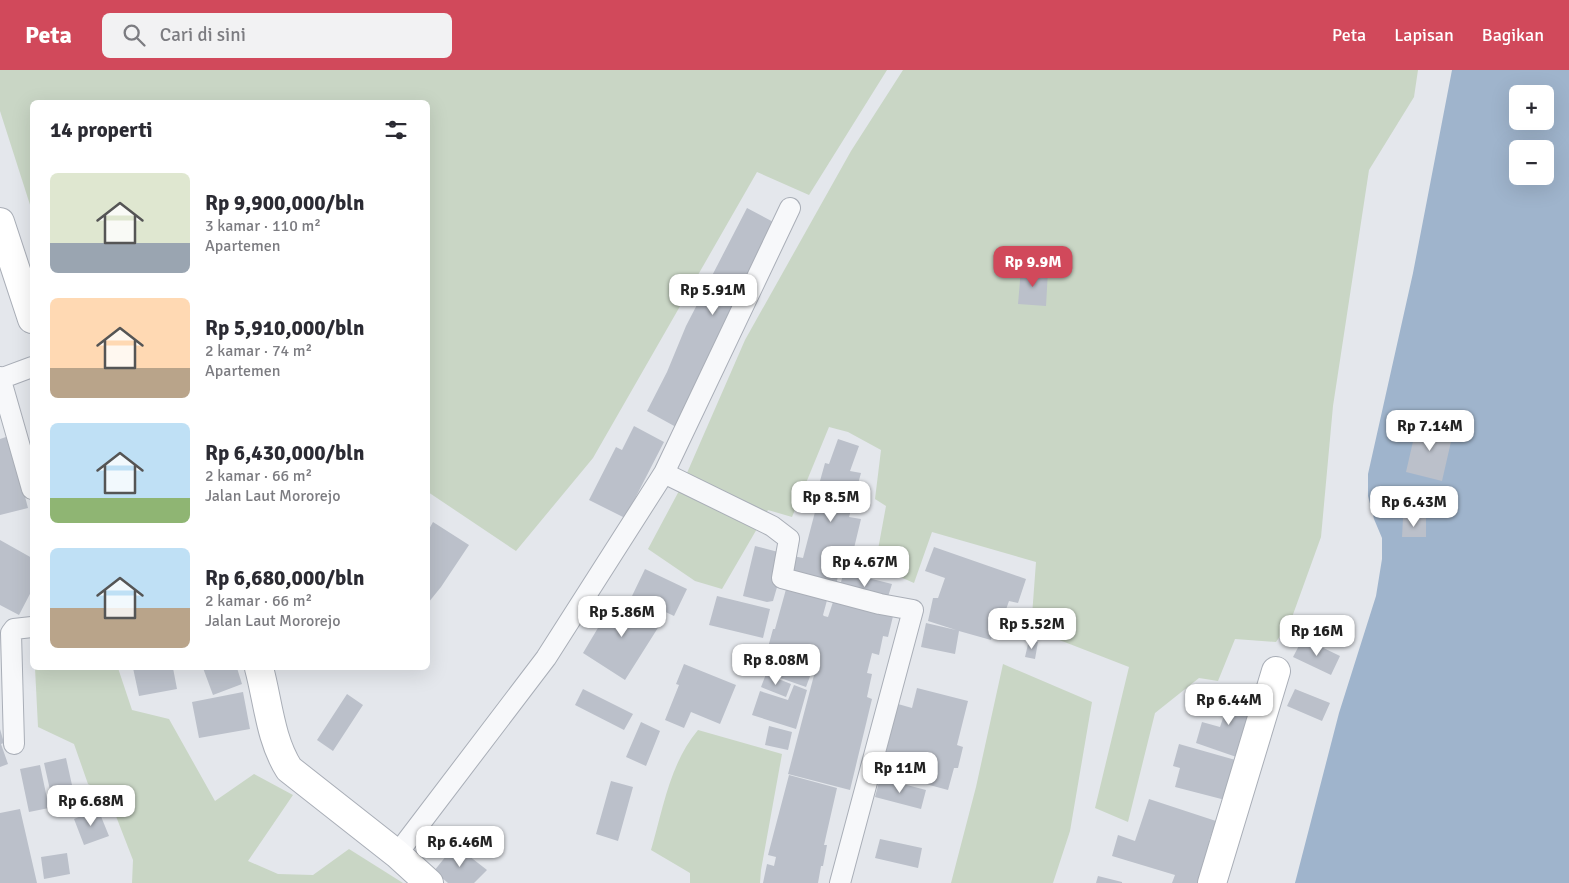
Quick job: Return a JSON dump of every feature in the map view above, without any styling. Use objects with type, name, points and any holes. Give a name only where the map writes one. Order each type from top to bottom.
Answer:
[{"type":"street","points":[[397,854],[546,658],[664,473],[790,208]]},
{"type":"street","points":[[0,222],[30,314]]},
{"type":"street","points":[[30,368],[0,378],[30,482]]},
{"type":"street","points":[[664,473],[772,526],[789,540],[782,578],[880,604],[913,610],[840,883]]},
{"type":"street","points":[[14,744],[10,633],[14,629],[30,627]]},
{"type":"street","points":[[259,670],[276,743],[289,769],[397,854],[429,883]]},
{"type":"street","points":[[1212,883],[1276,671]]},
{"type":"green space","points":[[0,70],[887,70],[809,195],[757,172],[593,458],[516,551],[430,493],[430,100],[30,100],[30,205],[0,111]]},
{"type":"green space","points":[[903,70],[1418,70],[1414,97],[1369,170],[1333,406],[1321,537],[1291,620],[1276,642],[1235,639],[1218,681],[1199,678],[1155,713],[1128,822],[1095,808],[1129,667],[1031,629],[1036,562],[932,532],[914,583],[875,566],[886,506],[875,499],[881,450],[848,432],[829,427],[792,517],[768,510],[722,589],[695,581],[648,549],[680,489],[745,340],[851,151]]},
{"type":"green space","points":[[1003,664],[1092,702],[1070,831],[1053,883],[951,883],[976,787]]},
{"type":"green space","points":[[35,670],[119,670],[132,710],[169,719],[215,801],[254,774],[293,795],[248,861],[278,874],[313,875],[349,849],[403,883],[132,883],[133,860],[107,793],[88,784],[74,744],[38,727]]},
{"type":"green space","points":[[698,730],[782,754],[760,883],[690,883],[690,873],[651,850],[668,787],[688,743]]},
{"type":"water","points":[[1452,70],[1569,70],[1569,883],[1295,883],[1339,713],[1376,596],[1382,559],[1382,538],[1374,519],[1368,496],[1368,474],[1413,273]]},
{"type":"building","points":[[747,208],[779,225],[676,427],[647,411],[667,372],[686,326]]},
{"type":"building","points":[[1021,269],[1048,271],[1046,306],[1018,304]]},
{"type":"building","points":[[1417,424],[1453,433],[1442,481],[1406,472]]},
{"type":"building","points":[[634,426],[664,442],[625,518],[589,500],[616,447],[622,450]]},
{"type":"building","points":[[9,436],[28,508],[0,515],[0,439]]},
{"type":"building","points":[[838,439],[859,446],[850,471],[861,473],[849,517],[861,519],[849,569],[840,567],[835,590],[787,579],[793,556],[803,558],[816,508],[813,506],[825,463],[829,464]]},
{"type":"building","points":[[1403,518],[1426,518],[1426,537],[1402,537]]},
{"type":"building","points":[[433,522],[469,545],[430,601],[430,527]]},
{"type":"building","points":[[0,540],[30,557],[30,594],[19,615],[0,605]]},
{"type":"building","points":[[755,546],[782,553],[782,570],[773,601],[767,602],[743,596]]},
{"type":"building","points":[[934,547],[1026,579],[1018,603],[1009,601],[1002,621],[997,619],[991,640],[959,631],[955,654],[921,647],[926,623],[956,630],[928,621],[933,598],[938,598],[945,578],[925,571]]},
{"type":"building","points":[[645,569],[687,589],[674,616],[632,596]]},
{"type":"building","points":[[844,572],[892,584],[886,603],[838,592]]},
{"type":"building","points":[[788,582],[829,593],[824,616],[828,617],[835,596],[894,612],[888,637],[883,636],[879,655],[872,653],[867,673],[872,674],[867,697],[872,699],[850,790],[788,774],[819,652],[806,687],[766,673],[773,653],[767,651]]},
{"type":"building","points":[[617,596],[661,623],[625,680],[583,653]]},
{"type":"building","points":[[717,596],[770,609],[763,638],[709,625]]},
{"type":"building","points":[[1303,638],[1340,656],[1331,675],[1293,657]]},
{"type":"building","points":[[1029,640],[1038,642],[1035,659],[1025,657]]},
{"type":"building","points":[[684,664],[736,685],[720,724],[691,712],[684,728],[665,720],[679,685],[676,684]]},
{"type":"building","points":[[133,670],[173,670],[177,689],[139,696]]},
{"type":"building","points":[[204,670],[238,670],[242,684],[213,695]]},
{"type":"building","points":[[766,674],[791,684],[786,697],[761,687]]},
{"type":"building","points":[[794,685],[807,690],[796,729],[752,715],[760,691],[788,700]]},
{"type":"building","points":[[917,688],[968,701],[957,745],[963,747],[958,768],[954,768],[948,790],[881,772],[898,704],[912,708]]},
{"type":"building","points":[[583,689],[633,714],[624,730],[575,705]]},
{"type":"building","points":[[1211,689],[1259,708],[1245,760],[1196,743],[1202,722],[1220,727],[1224,715],[1204,708]]},
{"type":"building","points":[[1295,689],[1330,703],[1322,721],[1287,706]]},
{"type":"building","points":[[243,692],[250,729],[199,738],[192,702]]},
{"type":"building","points":[[347,694],[363,705],[333,751],[317,740]]},
{"type":"building","points":[[641,722],[660,731],[646,766],[626,757]]},
{"type":"building","points":[[769,726],[792,732],[788,750],[765,745]]},
{"type":"building","points":[[0,729],[4,743],[1,744],[8,764],[0,767]]},
{"type":"building","points":[[1179,744],[1239,761],[1233,802],[1175,787],[1180,768],[1173,766]]},
{"type":"building","points":[[66,758],[76,803],[54,808],[44,763]]},
{"type":"building","points":[[40,765],[49,808],[29,812],[20,769]]},
{"type":"building","points":[[789,775],[837,788],[824,845],[827,845],[823,866],[821,866],[818,883],[763,883],[767,864],[774,866],[776,857],[768,855]]},
{"type":"building","points":[[880,778],[926,790],[921,809],[875,797]]},
{"type":"building","points":[[611,781],[633,787],[618,841],[596,834]]},
{"type":"building","points":[[1149,799],[1216,821],[1209,841],[1213,842],[1208,883],[1172,883],[1175,875],[1112,856],[1118,835],[1135,841]]},
{"type":"building","points":[[20,809],[37,883],[0,883],[0,813]]},
{"type":"building","points":[[98,809],[109,836],[84,845],[74,819]]},
{"type":"building","points":[[880,839],[922,848],[918,868],[875,858]]},
{"type":"building","points":[[455,845],[487,870],[474,883],[448,883],[434,871]]},
{"type":"building","points":[[67,853],[70,874],[44,879],[41,857]]},
{"type":"building","points":[[1098,876],[1122,882],[1122,883],[1096,883]]}]
